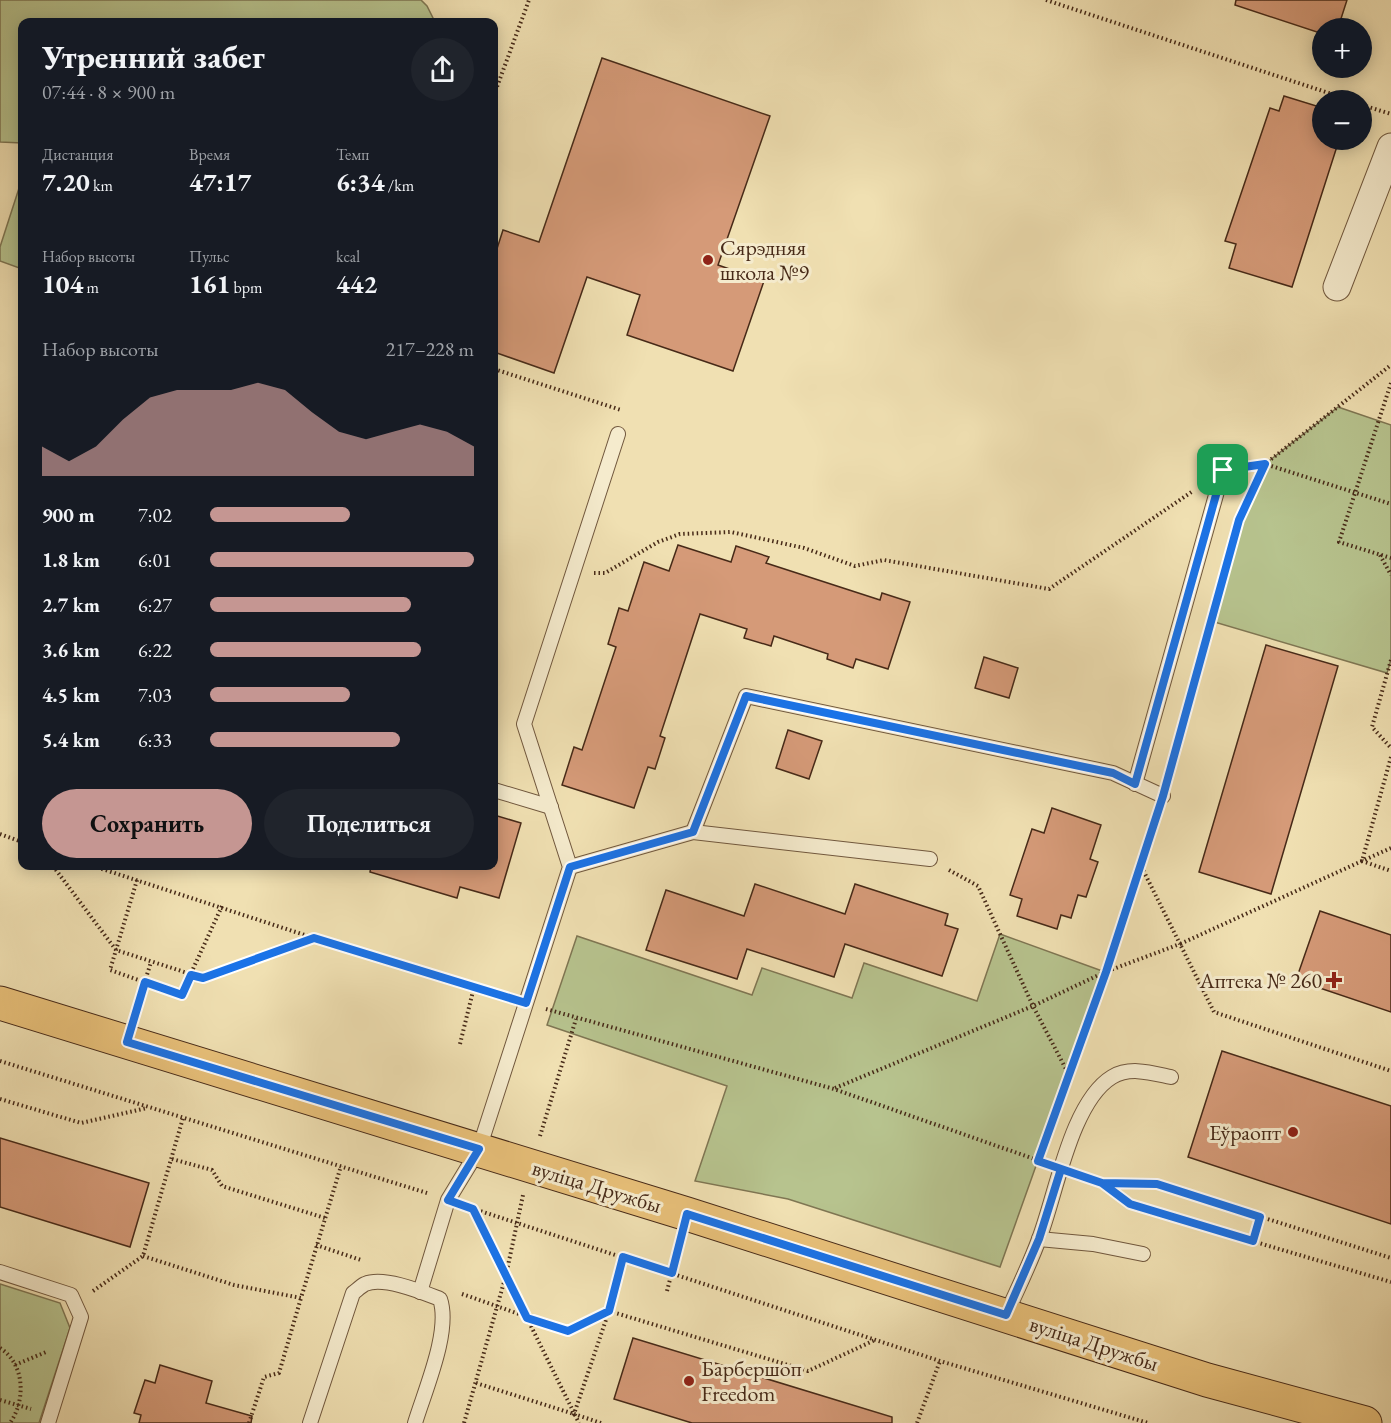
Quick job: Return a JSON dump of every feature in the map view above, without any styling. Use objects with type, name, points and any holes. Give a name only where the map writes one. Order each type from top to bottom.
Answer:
[{"type":"main road","name":"вуліца Дружбы","points":[[0,1003],[479,1149],[1207,1380],[1365,1423]]},
{"type":"street","points":[[1337,287],[1391,147]]},
{"type":"lane","points":[[422,1286],[448,1200],[479,1149],[570,867],[524,724],[618,434]]},
{"type":"lane","points":[[1135,784],[1223,470]]},
{"type":"lane","points":[[693,832],[746,696],[1113,773],[1163,796]]},
{"type":"lane","points":[[498,791],[551,807]]},
{"type":"lane","points":[[570,867],[693,832],[930,859]]},
{"type":"lane","points":[[1006,1315],[1039,1239],[1061,1169],[1088,1102],[1113,1076],[1140,1070],[1171,1077]]},
{"type":"lane","points":[[1039,1239],[1093,1244],[1143,1254]]},
{"type":"lane","points":[[0,1272],[71,1295],[81,1317],[50,1419]]},
{"type":"lane","points":[[309,1423],[353,1293],[365,1284],[381,1282],[422,1286],[440,1299],[443,1309],[443,1331],[415,1423]]},
{"type":"path","points":[[498,84],[528,0]]},
{"type":"path","points":[[1046,0],[1320,90]]},
{"type":"path","points":[[1372,108],[1391,114]]},
{"type":"path","points":[[1053,1117],[1106,972],[1163,796],[1239,520],[1265,464],[1391,365]]},
{"type":"path","points":[[498,370],[626,412],[618,434]]},
{"type":"path","points":[[1391,383],[1339,542],[1391,558]]},
{"type":"path","points":[[573,575],[605,573],[658,542],[680,534],[731,532],[804,548],[855,566],[884,560],[1048,589],[1223,470],[1265,464],[1391,504]]},
{"type":"path","points":[[1380,555],[1391,575]]},
{"type":"path","points":[[1391,660],[1372,727],[1391,748]]},
{"type":"path","points":[[1362,861],[1391,757]]},
{"type":"path","points":[[0,834],[18,841]]},
{"type":"path","points":[[834,1089],[1033,1006],[1106,972],[1180,944],[1391,848]]},
{"type":"path","points":[[930,859],[978,886],[1033,1006],[1069,1074]]},
{"type":"path","points":[[1362,861],[1391,871]]},
{"type":"path","points":[[1140,864],[1214,1011],[1391,1071]]},
{"type":"path","points":[[56,870],[116,950],[191,975],[203,978],[314,938]]},
{"type":"path","points":[[106,870],[222,906],[314,938],[576,1019],[834,1089],[1102,1183],[1157,1184],[1391,1258]]},
{"type":"path","points":[[137,880],[110,970],[182,995],[222,906]]},
{"type":"path","points":[[127,1042],[151,962]]},
{"type":"path","points":[[460,1044],[474,987]]},
{"type":"path","points":[[464,1423],[506,1275],[516,1223],[531,1166],[576,1019]]},
{"type":"path","points":[[0,1061],[448,1200],[940,1361],[1148,1423]]},
{"type":"path","points":[[0,1099],[81,1123],[150,1108]]},
{"type":"path","points":[[75,1304],[143,1256],[183,1118]]},
{"type":"path","points":[[1038,1161],[1042,1150]]},
{"type":"path","points":[[172,1158],[212,1170],[222,1186],[325,1218]]},
{"type":"path","points":[[249,1423],[264,1377],[279,1373],[340,1166]]},
{"type":"path","points":[[1102,1183],[1130,1204],[1391,1282]]},
{"type":"path","points":[[473,1209],[579,1423]]},
{"type":"path","points":[[668,1291],[687,1214]]},
{"type":"path","points":[[1253,1241],[1260,1217]]},
{"type":"path","points":[[316,1245],[370,1263]]},
{"type":"path","points":[[143,1256],[234,1285],[301,1298]]},
{"type":"path","points":[[574,1414],[609,1311],[623,1257]]},
{"type":"path","points":[[422,1286],[568,1331],[609,1311],[808,1371],[876,1340]]},
{"type":"path","points":[[0,1348],[15,1365],[20,1378],[19,1405],[10,1423]]},
{"type":"path","points":[[917,1423],[940,1361]]},
{"type":"path","points":[[476,1383],[601,1423]]},
{"type":"path","points":[[0,1400],[19,1405],[50,1419]]},
{"type":"green space","points":[[0,0],[421,0],[433,18],[18,18],[18,143],[0,142]]},
{"type":"green space","points":[[18,191],[18,268],[0,261],[0,247]]},
{"type":"green space","points":[[1338,407],[1391,425],[1391,660],[1387,673],[1211,621],[1239,520],[1265,464]]},
{"type":"green space","points":[[1000,934],[1105,972],[1000,1267],[788,1199],[695,1181],[727,1086],[547,1025],[577,936],[752,995],[762,968],[852,998],[864,963],[977,1001]]},
{"type":"green space","points":[[0,1284],[60,1303],[70,1328],[39,1423],[0,1423]]},
{"type":"building","points":[[1236,0],[1347,0],[1341,18],[1312,18],[1312,30],[1235,5]]},
{"type":"building","points":[[602,58],[770,116],[718,265],[764,281],[733,371],[627,335],[640,295],[587,277],[554,373],[498,353],[498,246],[503,230],[539,242]]},
{"type":"building","points":[[1284,96],[1312,105],[1312,150],[1336,150],[1292,287],[1229,268],[1236,244],[1225,241],[1270,108],[1279,111]]},
{"type":"building","points":[[678,545],[731,562],[736,546],[769,557],[766,563],[880,600],[882,593],[910,602],[888,669],[856,659],[853,668],[827,659],[828,654],[774,636],[771,646],[744,638],[747,629],[700,614],[660,736],[665,738],[655,769],[648,767],[634,808],[562,785],[574,747],[582,750],[616,647],[608,644],[619,608],[628,611],[644,562],[669,571]]},
{"type":"building","points":[[1266,645],[1338,666],[1271,894],[1199,872]]},
{"type":"building","points":[[984,657],[1018,668],[1009,698],[975,688]]},
{"type":"building","points":[[788,730],[822,741],[809,779],[776,768]]},
{"type":"building","points":[[1052,808],[1101,825],[1090,859],[1098,862],[1086,897],[1078,895],[1071,918],[1061,915],[1057,929],[1017,916],[1022,899],[1010,895],[1032,829],[1044,833]]},
{"type":"building","points":[[498,816],[521,823],[499,898],[460,887],[457,898],[370,872],[370,870],[498,870]]},
{"type":"building","points":[[755,884],[845,914],[855,884],[948,914],[945,925],[958,929],[942,976],[845,944],[834,977],[747,949],[737,979],[646,950],[666,890],[744,916]]},
{"type":"building","points":[[1320,911],[1391,935],[1391,1012],[1296,980]]},
{"type":"building","name":"Еўраопт","points":[[1222,1051],[1391,1106],[1391,1224],[1188,1157]]},
{"type":"building","points":[[0,1138],[149,1183],[130,1247],[0,1207]]},
{"type":"building","points":[[633,1338],[892,1417],[892,1423],[692,1423],[614,1399]]},
{"type":"building","points":[[160,1365],[212,1381],[206,1403],[252,1416],[251,1423],[139,1423],[141,1415],[134,1413],[145,1380],[155,1383]]},
{"type":"place","name":"Сярэдняя школа №9","points":[[708,260]]},
{"type":"place","name":"Аптека № 260","points":[[1334,980]]},
{"type":"place","name":"Еўраопт","points":[[1293,1132]]},
{"type":"place","name":"Барбершоп Freedom","points":[[689,1381]]},
{"type":"route","points":[[1223,470],[1135,784],[1113,773],[746,696],[693,832],[570,867],[526,1003],[314,938],[203,978],[191,975],[182,995],[145,982],[127,1042],[479,1149],[448,1200],[473,1209],[527,1318],[568,1331],[609,1311],[623,1257],[672,1273],[687,1214],[1006,1315],[1039,1239],[1061,1169],[1102,1183],[1157,1184],[1260,1217],[1253,1241],[1130,1204],[1102,1183],[1038,1161],[1106,972],[1163,796],[1239,520],[1265,464],[1223,470]]}]
